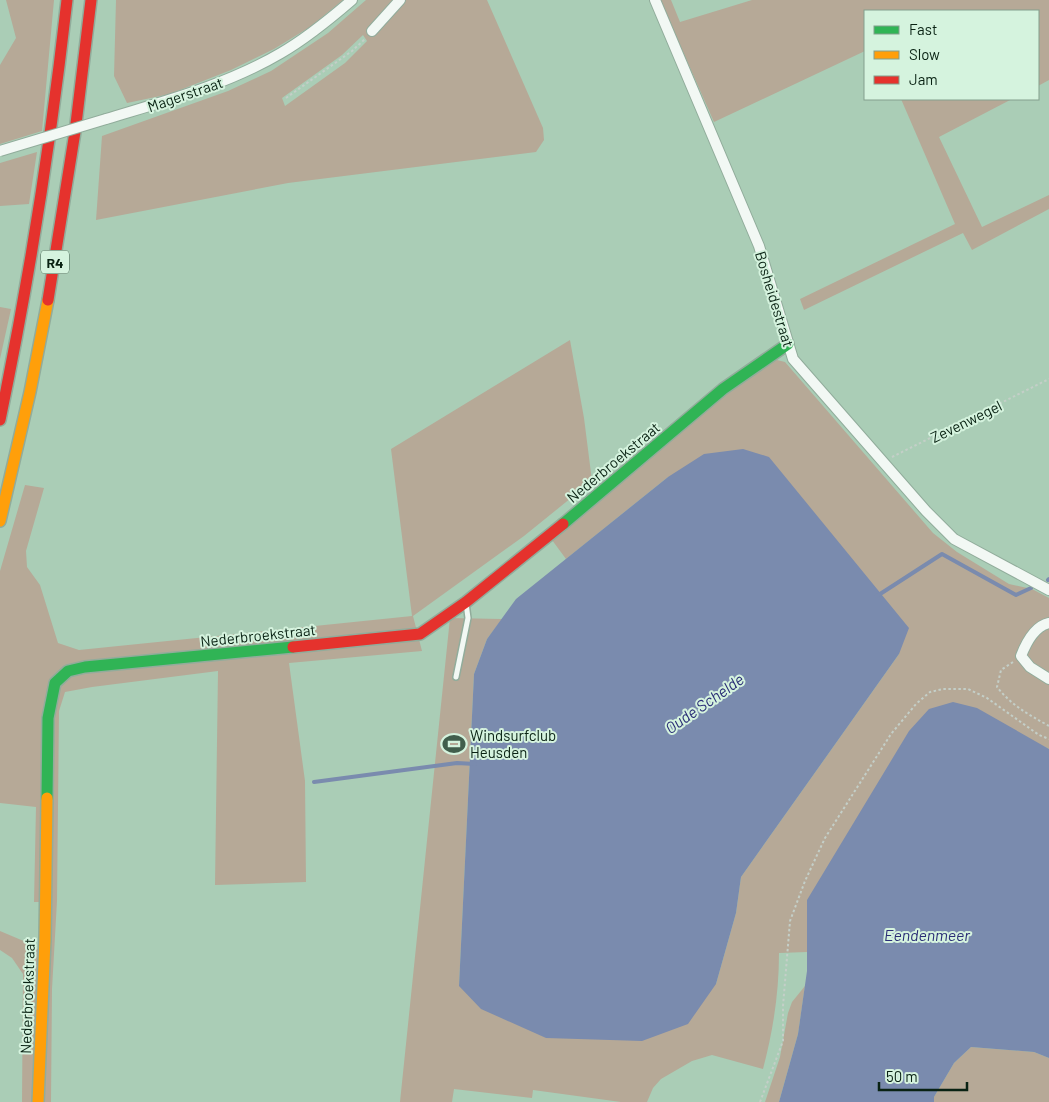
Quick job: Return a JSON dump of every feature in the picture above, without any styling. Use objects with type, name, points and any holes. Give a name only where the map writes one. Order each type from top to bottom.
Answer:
[{"type":"main road","name":"R4","points":[[0,420],[18,338],[34,240],[56,97],[67,0]]},
{"type":"main road","name":"R4","points":[[0,521],[16,460],[42,339],[58,249],[79,111],[91,0]]},
{"type":"main road","name":"Nederbroekstraat","points":[[38,1102],[45,940],[48,718],[55,682],[68,671],[85,667],[420,634],[466,602],[586,505],[723,388],[788,344]]},
{"type":"street","name":"Magerstraat","points":[[0,151],[215,85],[262,64],[312,33],[352,0]]},
{"type":"street","points":[[372,32],[400,0]]},
{"type":"street","name":"Bosheidestraat","points":[[655,0],[759,246],[793,359],[926,511],[954,540],[1049,590]]},
{"type":"street","points":[[1049,623],[1042,624],[1036,631],[1021,656],[1030,667],[1049,679]]},
{"type":"lane","points":[[456,676],[468,618],[466,602]]},
{"type":"path","points":[[286,98],[352,51],[372,32]]},
{"type":"path","name":"Zevenwegel","points":[[883,462],[1049,379]]},
{"type":"path","points":[[1021,656],[1001,670],[997,686],[1006,698],[1019,709],[1049,726]]},
{"type":"path","points":[[760,1102],[783,1041],[783,1006],[790,921],[805,881],[825,838],[891,734],[916,704],[930,692],[943,689],[968,689],[987,698],[1039,735],[1049,739]]},
{"type":"shaded area","points":[[6,0],[54,0],[42,131],[0,144],[0,65],[16,38]]},
{"type":"shaded area","points":[[116,0],[343,0],[310,27],[274,49],[231,70],[170,94],[127,103],[114,76]]},
{"type":"shaded area","points":[[366,0],[487,0],[543,128],[544,140],[536,152],[288,183],[96,220],[102,136],[228,91],[271,71],[328,33]],"holes":[[[363,35],[367,41],[345,63],[285,106],[282,98],[342,55]]]},
{"type":"shaded area","points":[[660,0],[671,0],[680,22],[752,0],[1049,0],[1049,80],[1039,85],[1039,10],[864,10],[864,51],[714,122]]},
{"type":"shaded area","points":[[901,100],[1010,100],[939,137],[982,227],[1049,195],[1049,209],[972,250],[963,233],[804,310],[800,299],[955,224]]},
{"type":"shaded area","points":[[37,152],[29,204],[0,206],[0,163]]},
{"type":"shaded area","points":[[0,307],[11,309],[0,359]]},
{"type":"shaded area","points":[[570,340],[584,418],[592,481],[524,536],[413,616],[422,651],[289,663],[305,781],[306,882],[215,885],[218,671],[65,692],[59,711],[57,901],[52,989],[51,1102],[41,1102],[48,902],[34,902],[36,807],[0,803],[0,571],[25,485],[44,488],[26,551],[27,567],[40,585],[58,643],[79,650],[412,616],[391,449]]},
{"type":"shaded area","points":[[777,360],[785,362],[933,533],[957,552],[1009,584],[1032,589],[1049,598],[1049,749],[1034,742],[807,900],[807,952],[779,953],[775,1012],[763,1069],[712,1055],[692,1061],[661,1079],[653,1088],[647,1102],[621,1102],[533,1090],[532,1098],[454,1089],[452,1102],[400,1102],[450,618],[502,619],[487,639],[474,674],[459,986],[716,984],[736,913],[741,877],[899,654],[668,477],[566,559],[552,540],[715,402],[763,366]]},
{"type":"shaded area","points":[[0,931],[39,950],[32,1102],[22,1102],[23,974],[12,958],[0,950]]},
{"type":"shaded area","points":[[805,986],[798,1034],[779,1102],[765,1102],[780,1057],[788,1013],[792,1002]]},
{"type":"shaded area","points":[[971,1047],[1034,1052],[1049,1058],[1049,1102],[934,1102],[934,1097],[954,1063]]},
{"type":"water","points":[[743,449],[769,457],[909,628],[899,654],[741,877],[736,913],[716,984],[688,1024],[642,1041],[546,1038],[481,1009],[459,986],[474,674],[487,639],[516,599],[668,477],[704,454]]},
{"type":"water","name":"Eendenmeer","points":[[953,702],[977,708],[1049,749],[1049,1058],[1034,1052],[971,1047],[954,1063],[934,1097],[934,1102],[779,1102],[798,1034],[807,971],[807,900],[909,731],[929,709]]},
{"type":"waterway","name":"Oude Schelde","points":[[877,596],[942,554],[1016,595],[1031,588]]},
{"type":"waterway","name":"Oude Schelde","points":[[314,782],[457,763],[475,764]]},
{"type":"traffic: fast","points":[[563,524],[723,389],[788,344]]},
{"type":"traffic: fast","points":[[47,798],[48,718],[55,683],[68,671],[85,667],[293,647]]},
{"type":"traffic: slow","points":[[0,521],[30,392],[48,300]]},
{"type":"traffic: slow","points":[[38,1102],[45,940],[47,798]]},
{"type":"traffic: jam","points":[[0,420],[38,211],[54,106],[67,0]]},
{"type":"traffic: jam","points":[[48,300],[75,132],[91,0]]},
{"type":"traffic: jam","points":[[293,647],[420,634],[466,602],[563,524]]},
{"type":"place","name":"Windsurfclub Heusden","points":[[454,744]]}]
